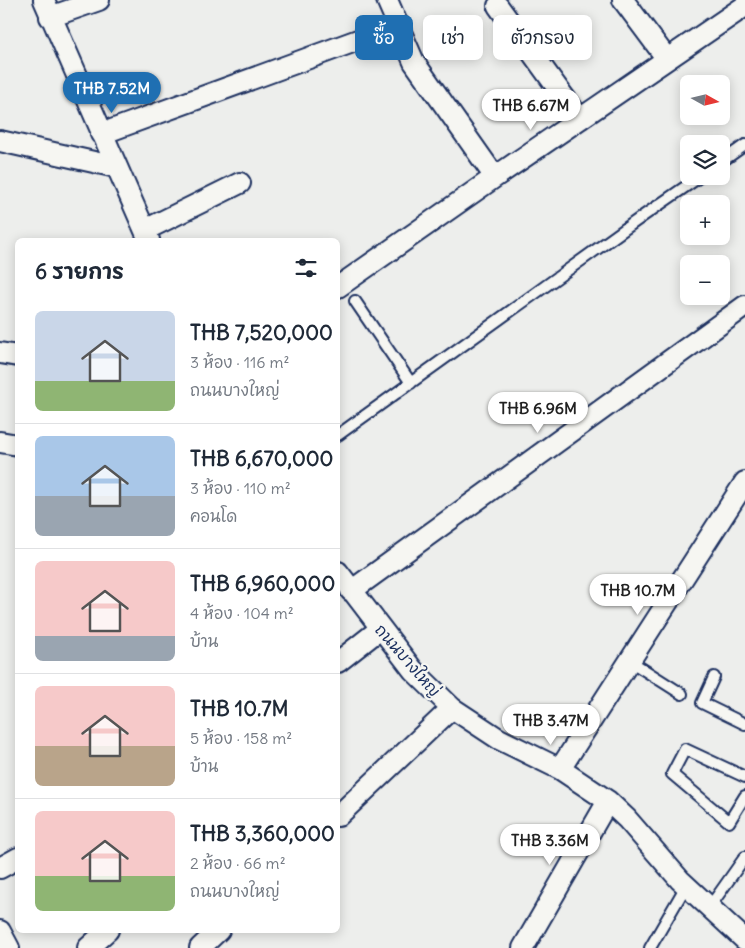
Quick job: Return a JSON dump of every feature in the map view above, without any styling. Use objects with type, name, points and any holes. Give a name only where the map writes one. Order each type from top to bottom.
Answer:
[{"type":"street","points":[[99,0],[47,9],[147,235],[240,183]]},
{"type":"street","points":[[387,0],[394,15]]},
{"type":"street","points":[[623,0],[667,59]]},
{"type":"street","points":[[498,6],[580,119]]},
{"type":"street","points":[[340,286],[745,6]]},
{"type":"street","points":[[102,134],[355,41]]},
{"type":"street","points":[[413,60],[495,177]]},
{"type":"street","points":[[0,141],[116,167]]},
{"type":"street","points":[[351,591],[745,306]]},
{"type":"street","points":[[0,353],[15,356]]},
{"type":"street","points":[[0,442],[15,444]]},
{"type":"street","points":[[560,770],[743,490]]},
{"type":"street","name":"ถนนบางใหญ่","points":[[340,575],[413,670],[452,708],[499,739],[560,770],[608,801],[627,818],[686,886],[745,940]]},
{"type":"street","points":[[340,660],[380,629]]},
{"type":"street","points":[[340,814],[452,708]]},
{"type":"street","points":[[523,948],[608,801]]},
{"type":"street","points":[[0,868],[15,860]]},
{"type":"street","points":[[0,931],[8,948]]},
{"type":"street","points":[[88,948],[105,933]]},
{"type":"street","points":[[200,948],[216,933]]},
{"type":"lane","points":[[730,156],[745,145]]},
{"type":"lane","points":[[340,434],[688,185]]},
{"type":"lane","points":[[355,301],[410,383]]},
{"type":"lane","points":[[630,661],[682,694]]},
{"type":"lane","points":[[714,677],[702,703],[745,724]]},
{"type":"lane","points":[[745,777],[685,749],[672,774],[729,822],[745,796]]},
{"type":"lane","points":[[709,908],[745,857]]},
{"type":"lane","points":[[650,948],[686,886]]}]
